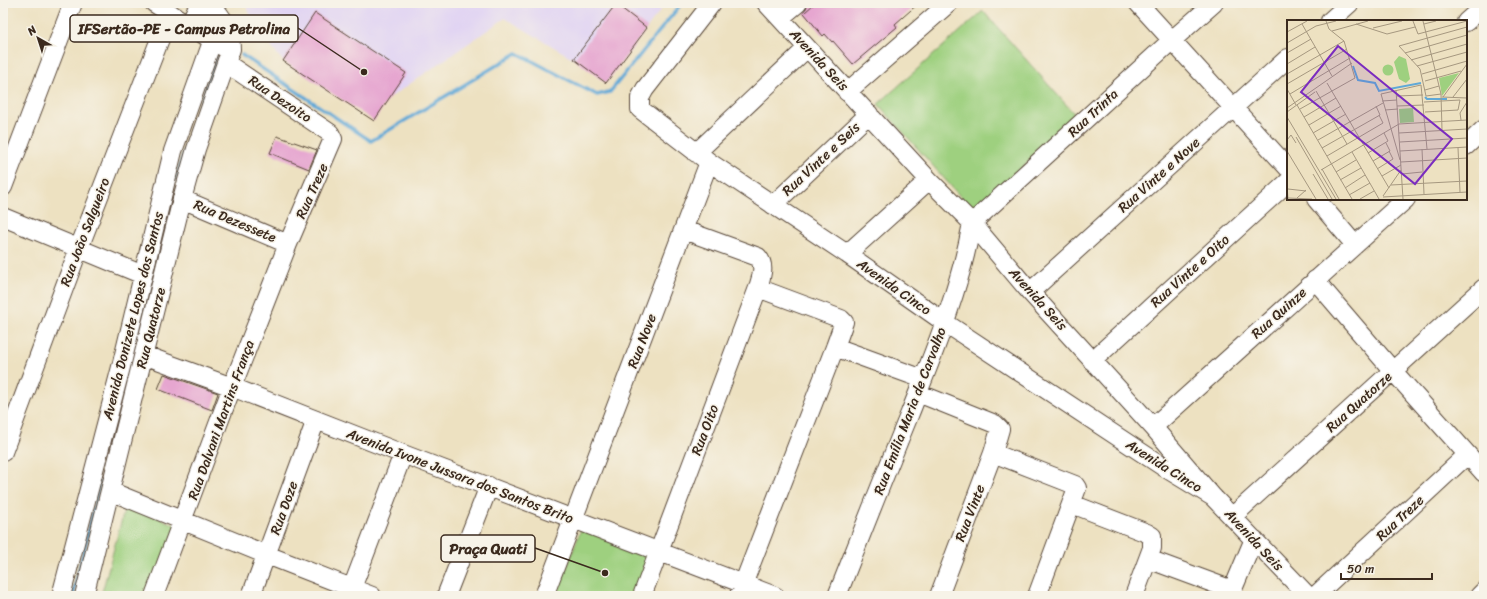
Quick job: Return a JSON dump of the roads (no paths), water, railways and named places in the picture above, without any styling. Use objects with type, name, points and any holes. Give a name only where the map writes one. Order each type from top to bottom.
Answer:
[{"type":"street","points":[[3,187],[72,3]]},
{"type":"street","points":[[154,3],[223,46],[226,50],[226,62]]},
{"type":"street","name":"Avenida Cinco","points":[[712,3],[645,90],[640,98],[640,109],[702,157],[847,254],[944,322],[1162,466],[1213,497]]},
{"type":"street","name":"Avenida Seis","points":[[766,3],[847,92],[972,223],[1030,292],[1153,427],[1213,497],[1233,516],[1308,596]]},
{"type":"street","points":[[780,18],[798,3]]},
{"type":"street","points":[[847,92],[949,3]]},
{"type":"street","points":[[1138,3],[1287,167]]},
{"type":"street","name":"Rua Trinta","points":[[972,223],[1214,3]]},
{"type":"street","points":[[1331,20],[1350,3]]},
{"type":"street","points":[[194,27],[194,15],[196,10],[201,6],[206,5],[214,7]]},
{"type":"street","points":[[1467,21],[1484,6]]},
{"type":"street","name":"Rua Quatorze","points":[[84,596],[182,199],[196,149],[231,49],[231,38],[228,29],[214,7]]},
{"type":"street","name":"Rua João Salgueiro","points":[[3,452],[79,248],[170,13]]},
{"type":"street","name":"Avenida Donizete Lopes dos Santos","points":[[61,596],[128,339],[173,151],[213,39]]},
{"type":"street","points":[[702,157],[807,48]]},
{"type":"street","name":"Rua Vinte e Nove","points":[[1030,292],[1287,59]]},
{"type":"street","name":"Rua Dezoito","points":[[226,62],[330,133],[333,137]]},
{"type":"street","name":"Rua Vinte e Seis","points":[[773,205],[869,114]]},
{"type":"street","points":[[1467,145],[1484,130]]},
{"type":"street","name":"Rua Treze","points":[[288,244],[331,146],[333,137]]},
{"type":"street","name":"Rua Nove","points":[[544,596],[684,230],[702,157]]},
{"type":"street","points":[[847,254],[930,180]]},
{"type":"street","name":"Rua Vinte e Oito","points":[[1092,361],[1287,183]]},
{"type":"street","name":"Rua Dezessete","points":[[182,199],[288,244]]},
{"type":"street","points":[[1317,200],[1355,245]]},
{"type":"street","name":"Rua Quinze","points":[[1153,427],[1405,200]]},
{"type":"street","points":[[3,217],[143,275]]},
{"type":"street","name":"Rua Emília Maria de Carvalho","points":[[837,596],[944,322],[968,248],[972,223]]},
{"type":"street","name":"Rua Oito","points":[[642,596],[758,288],[762,263],[758,257],[684,230]]},
{"type":"street","name":"Rua Dalvani Martins França","points":[[154,596],[184,520],[232,387],[288,244]]},
{"type":"street","points":[[1315,280],[1393,371],[1484,473]]},
{"type":"street","points":[[741,590],[844,322],[841,318],[758,288]]},
{"type":"street","name":"Rua Quatorze","points":[[1233,516],[1484,288]]},
{"type":"street","name":"Avenida Ivone Jussara dos Santos Brito","points":[[128,339],[145,349],[232,387],[659,552],[741,590],[775,596]]},
{"type":"street","points":[[835,347],[920,386]]},
{"type":"street","name":"Rua Vinte","points":[[920,386],[995,424],[1000,429],[993,453],[939,596]]},
{"type":"street","name":"Rua Doze","points":[[251,596],[316,420]]},
{"type":"street","points":[[993,453],[1075,485],[1074,496],[1037,596]]},
{"type":"street","points":[[351,592],[403,454]]},
{"type":"street","name":"Rua Treze","points":[[1315,596],[1467,455]]},
{"type":"street","points":[[446,596],[489,486]]},
{"type":"street","points":[[110,491],[184,520],[351,592],[372,596]]},
{"type":"street","points":[[1074,496],[1148,533],[1153,538],[1152,548],[1134,596]]},
{"type":"street","points":[[1148,559],[1231,593],[1254,539]]},
{"type":"street","points":[[1289,577],[1290,596]]},
{"type":"street","points":[[1479,596],[1484,591]]},
{"type":"waterway","points":[[242,55],[371,141],[517,53],[597,95],[610,92],[682,3]]},
{"type":"waterway","points":[[175,180],[218,53]]},
{"type":"waterway","points":[[73,596],[100,482]]},
{"type":"place","name":"IFSertão-PE - Campus Petrolina","points":[[364,72]]},
{"type":"place","name":"Praça Quati","points":[[605,573]]}]
